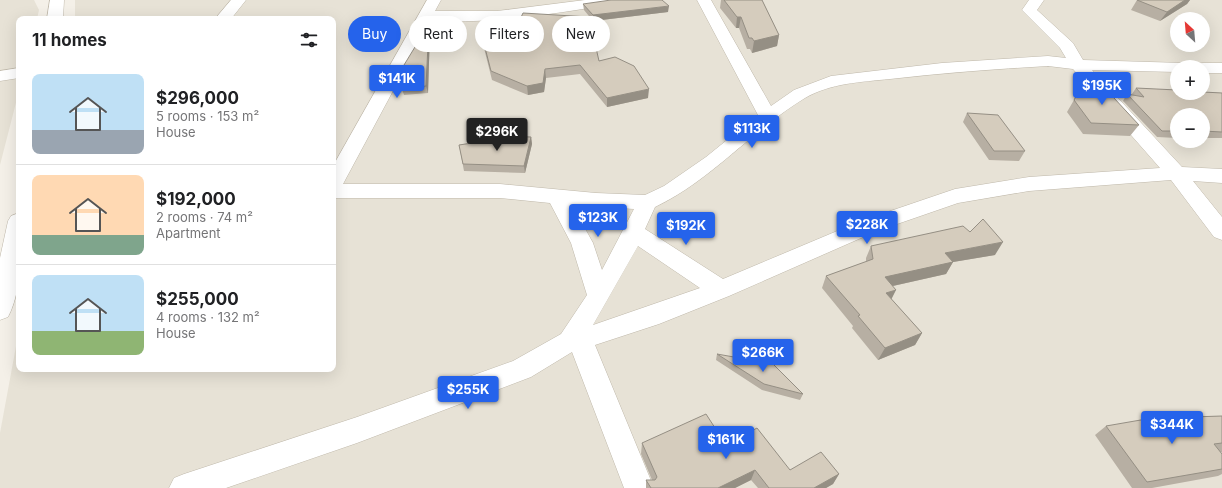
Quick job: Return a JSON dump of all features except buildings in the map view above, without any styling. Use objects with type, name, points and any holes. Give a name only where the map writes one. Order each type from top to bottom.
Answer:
[{"type":"street","points":[[55,16],[57,0]]},
{"type":"street","points":[[226,16],[239,0]]},
{"type":"street","points":[[336,179],[434,0]]},
{"type":"street","points":[[426,15],[475,19],[616,0]]},
{"type":"street","points":[[704,0],[768,116]]},
{"type":"street","points":[[1028,3],[1067,46],[1078,65],[1176,173],[1222,232]]},
{"type":"street","points":[[336,191],[500,191],[647,202],[671,191],[713,161],[768,116],[800,94],[831,81],[942,68],[1048,61],[1078,65],[1170,67]]},
{"type":"street","points":[[1210,68],[1222,68]]},
{"type":"street","points":[[0,76],[16,74]]},
{"type":"street","points":[[184,488],[357,430],[522,369],[575,340],[650,317],[721,290],[869,226],[955,196],[1029,184],[1176,173],[1222,176]]},
{"type":"street","points":[[557,196],[582,243],[598,296]]},
{"type":"street","points":[[575,340],[598,296],[623,254],[632,231],[647,202]]},
{"type":"street","points":[[632,231],[721,290]]},
{"type":"street","points":[[0,310],[16,235]]},
{"type":"street","points":[[575,340],[639,488]]},
{"type":"shaded area","points":[[0,0],[34,0],[39,10],[38,16],[16,16],[16,103],[0,165]]},
{"type":"shaded area","points":[[75,0],[1222,0],[1222,488],[0,488],[0,433],[16,346],[16,372],[336,372],[336,16],[75,16]]}]
